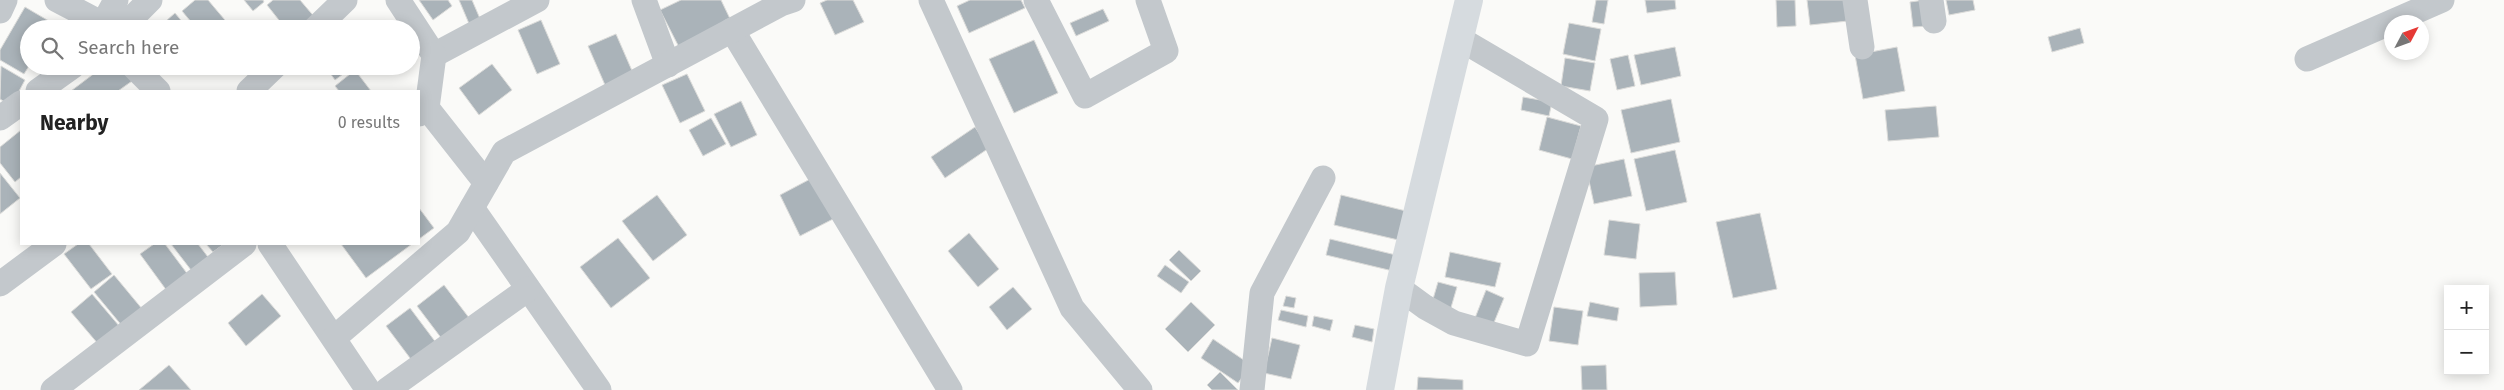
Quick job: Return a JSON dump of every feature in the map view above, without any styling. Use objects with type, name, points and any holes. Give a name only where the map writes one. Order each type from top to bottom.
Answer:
[{"type":"main road","points":[[1380,390],[1399,288],[1469,0]]},
{"type":"street","points":[[0,11],[5,0]]},
{"type":"street","points":[[57,0],[96,20]]},
{"type":"street","points":[[112,20],[116,0]]},
{"type":"street","points":[[120,20],[150,0]]},
{"type":"street","points":[[324,20],[345,0]]},
{"type":"street","points":[[398,0],[411,20]]},
{"type":"street","points":[[434,55],[537,0]]},
{"type":"street","points":[[644,0],[668,65]]},
{"type":"street","points":[[931,0],[1072,308],[1140,390]]},
{"type":"street","points":[[1036,0],[1085,96],[1166,51],[1148,0]]},
{"type":"street","points":[[1855,0],[1862,47]]},
{"type":"street","points":[[2307,59],[2442,0]]},
{"type":"street","points":[[334,338],[458,232],[504,152],[784,1]]},
{"type":"street","points":[[732,30],[950,390]]},
{"type":"street","points":[[420,34],[434,55],[423,111],[486,183]]},
{"type":"street","points":[[1399,288],[1425,308],[1454,323],[1527,344],[1596,119],[1460,39]]},
{"type":"street","points":[[39,90],[60,75]]},
{"type":"street","points":[[142,75],[157,90]]},
{"type":"street","points":[[250,90],[266,75]]},
{"type":"street","points":[[0,118],[20,104]]},
{"type":"street","points":[[1252,390],[1262,293],[1323,178]]},
{"type":"street","points":[[472,208],[598,390]]},
{"type":"street","points":[[0,284],[53,245]]},
{"type":"street","points":[[53,390],[243,245]]},
{"type":"street","points":[[271,245],[371,389],[528,288]]},
{"type":"building","points":[[195,0],[208,0],[225,20],[190,20],[182,11]]},
{"type":"building","points":[[244,0],[263,0],[264,2],[253,11]]},
{"type":"building","points":[[273,0],[300,0],[317,20],[279,20],[267,5]]},
{"type":"building","points":[[419,0],[448,0],[452,6],[433,20]]},
{"type":"building","points":[[459,0],[472,0],[481,21],[470,26]]},
{"type":"building","points":[[681,0],[721,0],[733,25],[681,51],[660,10]]},
{"type":"building","points":[[827,0],[853,0],[864,22],[835,35],[820,3]]},
{"type":"building","points":[[970,0],[1021,0],[1025,8],[969,33],[957,6]]},
{"type":"building","points":[[1596,0],[1608,0],[1604,24],[1592,22]]},
{"type":"building","points":[[1645,0],[1675,0],[1676,9],[1647,13]]},
{"type":"building","points":[[1776,0],[1795,0],[1796,26],[1777,27]]},
{"type":"building","points":[[1807,0],[1846,0],[1848,21],[1810,25]]},
{"type":"building","points":[[1925,0],[1927,26],[1913,27],[1910,2]]},
{"type":"building","points":[[1946,0],[1973,0],[1975,10],[1949,15]]},
{"type":"building","points":[[25,7],[47,20],[20,20],[20,72],[0,60],[0,50]]},
{"type":"building","points":[[1103,9],[1109,21],[1076,36],[1070,23]]},
{"type":"building","points":[[175,13],[181,20],[167,20]]},
{"type":"building","points":[[541,20],[560,64],[537,74],[518,30]]},
{"type":"building","points":[[1569,23],[1601,29],[1595,61],[1563,54]]},
{"type":"building","points":[[2080,28],[2084,43],[2052,52],[2048,37]]},
{"type":"building","points":[[616,34],[633,73],[605,85],[588,46]]},
{"type":"building","points":[[1034,40],[1058,93],[1014,113],[989,59]]},
{"type":"building","points":[[1675,47],[1681,76],[1641,85],[1634,55]]},
{"type":"building","points":[[1897,47],[1905,91],[1863,99],[1855,55]]},
{"type":"building","points":[[1628,55],[1635,86],[1617,90],[1610,59]]},
{"type":"building","points":[[1565,58],[1595,63],[1590,91],[1561,86]]},
{"type":"building","points":[[492,64],[512,90],[479,115],[459,88]]},
{"type":"building","points":[[1,66],[25,80],[11,106],[0,99]]},
{"type":"building","points":[[687,74],[705,111],[680,123],[662,85]]},
{"type":"building","points":[[92,75],[128,75],[132,81],[119,90],[72,90]]},
{"type":"building","points":[[331,75],[342,75],[335,80]]},
{"type":"building","points":[[349,75],[359,75],[370,90],[338,90],[335,86]]},
{"type":"building","points":[[1523,97],[1552,102],[1549,116],[1521,110]]},
{"type":"building","points":[[1671,99],[1680,142],[1631,153],[1621,110]]},
{"type":"building","points":[[741,101],[757,135],[731,147],[714,114]]},
{"type":"building","points":[[1936,106],[1939,137],[1888,141],[1885,110]]},
{"type":"building","points":[[1547,117],[1581,126],[1572,159],[1539,150]]},
{"type":"building","points":[[711,118],[726,144],[703,156],[689,130]]},
{"type":"building","points":[[975,127],[989,148],[945,178],[931,157]]},
{"type":"building","points":[[20,131],[20,178],[15,182],[0,163],[0,147]]},
{"type":"building","points":[[1675,150],[1687,202],[1646,211],[1634,159]]},
{"type":"building","points":[[1624,159],[1632,196],[1594,204],[1586,167]]},
{"type":"building","points":[[0,173],[20,198],[0,214]]},
{"type":"building","points":[[814,177],[835,218],[800,236],[780,195]]},
{"type":"building","points":[[657,195],[687,235],[653,261],[622,221]]},
{"type":"building","points":[[1341,195],[1414,213],[1407,242],[1334,225]]},
{"type":"building","points":[[420,209],[434,228],[420,238]]},
{"type":"building","points":[[1760,213],[1777,289],[1733,298],[1716,222]]},
{"type":"building","points":[[1609,220],[1640,224],[1636,259],[1604,255]]},
{"type":"building","points":[[969,233],[999,269],[978,287],[948,251]]},
{"type":"building","points":[[618,238],[650,278],[611,308],[580,267]]},
{"type":"building","points":[[1330,239],[1400,256],[1397,272],[1326,255]]},
{"type":"building","points":[[77,245],[90,245],[112,274],[91,289],[64,254]]},
{"type":"building","points":[[153,245],[166,245],[189,276],[167,291],[140,254]]},
{"type":"building","points":[[172,245],[199,245],[208,257],[191,270]]},
{"type":"building","points":[[207,245],[223,245],[213,252]]},
{"type":"building","points":[[342,245],[411,245],[366,278]]},
{"type":"building","points":[[1179,250],[1201,271],[1191,281],[1169,260]]},
{"type":"building","points":[[1450,252],[1501,263],[1495,287],[1445,277]]},
{"type":"building","points":[[1165,265],[1189,282],[1181,293],[1157,276]]},
{"type":"building","points":[[1675,272],[1677,305],[1640,307],[1639,273]]},
{"type":"building","points":[[114,275],[143,310],[123,327],[94,292]]},
{"type":"building","points":[[1438,282],[1457,287],[1450,311],[1431,306]]},
{"type":"building","points":[[444,285],[473,323],[445,343],[417,306]]},
{"type":"building","points":[[1013,287],[1032,309],[1007,330],[989,307]]},
{"type":"building","points":[[1486,290],[1504,298],[1493,325],[1475,318]]},
{"type":"building","points":[[92,294],[120,327],[99,345],[71,312]]},
{"type":"building","points":[[262,294],[281,316],[246,346],[228,323]]},
{"type":"building","points":[[1286,296],[1296,298],[1294,308],[1283,306]]},
{"type":"building","points":[[1191,302],[1215,325],[1188,352],[1165,329]]},
{"type":"building","points":[[1590,302],[1619,308],[1617,321],[1587,316]]},
{"type":"building","points":[[1554,307],[1583,311],[1578,345],[1549,341]]},
{"type":"building","points":[[410,308],[440,348],[416,366],[386,326]]},
{"type":"building","points":[[1281,310],[1308,316],[1306,327],[1278,320]]},
{"type":"building","points":[[1314,316],[1333,320],[1330,331],[1312,326]]},
{"type":"building","points":[[1355,325],[1374,329],[1372,342],[1352,337]]},
{"type":"building","points":[[1272,338],[1300,345],[1291,379],[1264,373]]},
{"type":"building","points":[[1213,339],[1251,365],[1238,383],[1201,358]]},
{"type":"building","points":[[169,365],[191,390],[139,390]]},
{"type":"building","points":[[1606,365],[1607,390],[1582,390],[1581,366]]},
{"type":"building","points":[[1220,372],[1238,390],[1212,390],[1207,385]]},
{"type":"building","points":[[1418,377],[1463,380],[1463,390],[1417,390]]}]
